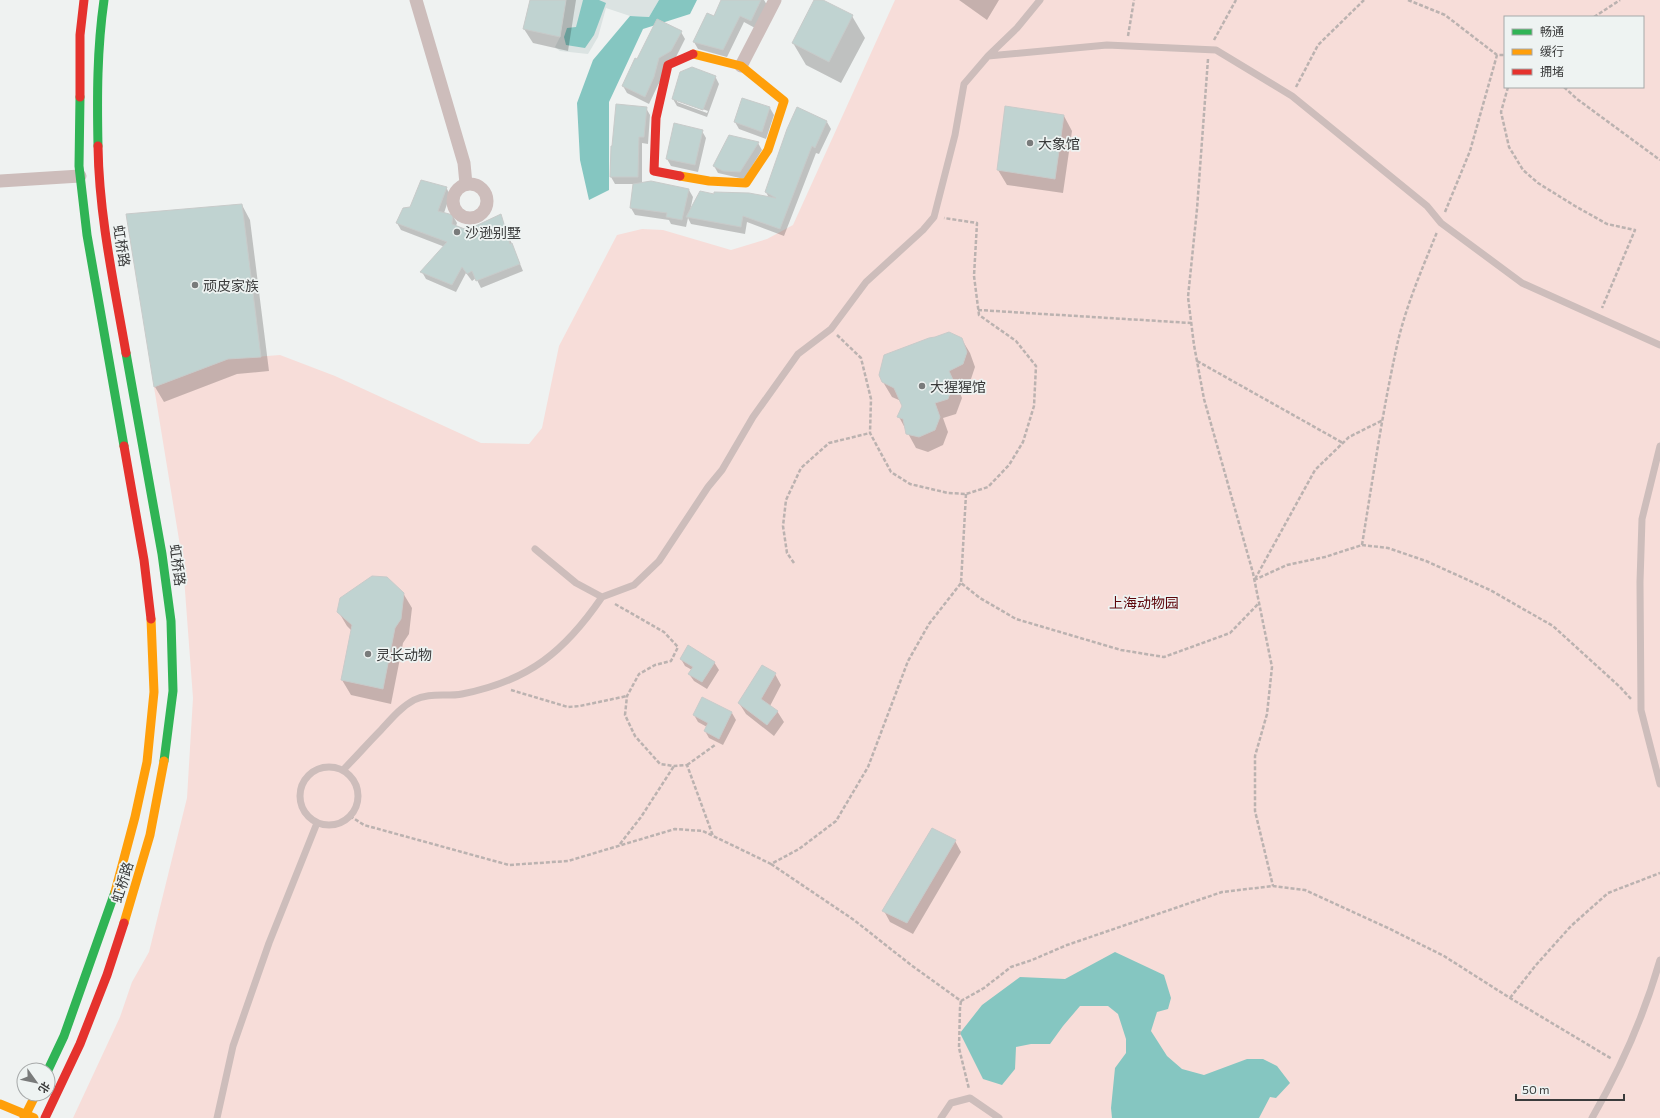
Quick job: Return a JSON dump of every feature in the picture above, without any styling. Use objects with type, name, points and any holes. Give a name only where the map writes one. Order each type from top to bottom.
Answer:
[{"type":"main road","name":"虹桥路","points":[[52,1062],[64,1036],[113,898],[135,818],[147,762],[154,692],[152,624],[144,560],[87,234],[80,176],[80,35],[84,0]]},
{"type":"main road","name":"虹桥路","points":[[45,1118],[80,1044],[107,975],[130,904],[150,835],[164,762],[173,691],[171,621],[162,554],[105,230],[98,166],[98,61],[99,37],[104,0]]},
{"type":"main road","points":[[693,54],[741,66],[784,101],[768,150],[746,183],[709,181],[654,171],[656,118],[668,65],[693,54]]},
{"type":"main road","points":[[0,1104],[28,1117],[33,1102]]},
{"type":"street","points":[[416,0],[464,162],[466,184]]},
{"type":"street","points":[[741,66],[775,0]]},
{"type":"street","points":[[0,181],[80,176]]},
{"type":"lane","points":[[343,770],[398,712],[415,700],[437,695],[461,694],[499,684],[532,669],[555,653],[584,623],[602,597],[634,585],[659,561],[708,487],[722,470],[753,417],[798,354],[831,329],[866,282],[923,230],[934,217],[955,135],[964,84],[988,56],[1017,28],[1040,0]]},
{"type":"lane","points":[[988,56],[1107,45],[1216,50],[1292,96],[1427,206],[1440,223],[1522,283],[1660,346]]},
{"type":"lane","points":[[1660,446],[1642,518],[1640,582],[1641,710],[1660,784]]},
{"type":"lane","points":[[535,549],[576,583],[602,597]]},
{"type":"lane","points":[[328,766],[343,770],[354,780],[358,795],[355,810],[350,816],[344,821],[330,825],[317,823],[309,817],[301,804],[301,789],[308,776],[321,768],[328,766]]},
{"type":"lane","points":[[217,1118],[234,1046],[269,943],[317,823]]},
{"type":"lane","points":[[1592,1118],[1621,1064],[1650,994],[1660,960]]},
{"type":"lane","points":[[941,1118],[951,1103],[970,1098],[999,1118]]},
{"type":"path","points":[[1126,46],[1134,0]]},
{"type":"path","points":[[1236,0],[1208,50],[1197,209],[1188,297],[1204,400],[1254,580],[1272,667],[1267,714],[1255,756],[1255,811],[1273,886]]},
{"type":"path","points":[[1292,96],[1318,45],[1364,0]]},
{"type":"path","points":[[1408,0],[1445,15],[1497,55],[1504,54]]},
{"type":"path","points":[[1596,16],[1620,0]]},
{"type":"path","points":[[1362,545],[1375,461],[1398,340],[1414,290],[1470,151],[1497,55]]},
{"type":"path","points":[[1508,88],[1501,112],[1509,146],[1523,170],[1538,183],[1607,224],[1636,230],[1598,317]]},
{"type":"path","points":[[1565,88],[1577,99],[1660,160]]},
{"type":"path","points":[[831,329],[861,358],[871,399],[870,433],[891,472],[910,484],[948,493],[966,494],[988,487],[1009,465],[1023,442],[1034,406],[1036,366],[1016,341],[979,315],[974,276],[977,223],[934,217]]},
{"type":"path","points":[[978,310],[1191,323]]},
{"type":"path","points":[[1197,361],[1343,443]]},
{"type":"path","points":[[1254,580],[1315,470],[1349,437],[1383,420]]},
{"type":"path","points":[[794,563],[787,553],[783,526],[786,500],[801,468],[829,443],[870,433]]},
{"type":"path","points":[[771,864],[799,850],[836,821],[868,767],[908,661],[930,624],[962,583],[966,494]]},
{"type":"path","points":[[1254,580],[1287,565],[1362,545],[1388,548],[1426,561],[1490,590],[1552,626],[1620,687],[1641,710]]},
{"type":"path","points":[[962,583],[980,598],[1016,619],[1121,650],[1164,657],[1230,633],[1259,604]]},
{"type":"path","points":[[602,597],[664,632],[678,647],[671,660],[654,665],[639,674],[627,696],[625,715],[635,736],[660,764],[674,766],[686,765],[715,745]]},
{"type":"path","points":[[499,684],[517,692],[568,707],[580,706],[627,696]]},
{"type":"path","points":[[686,765],[713,836]]},
{"type":"path","points":[[619,845],[641,817],[674,766]]},
{"type":"path","points":[[350,816],[364,825],[509,864],[568,861],[675,829],[703,831],[771,864],[854,920],[911,965],[961,1001]]},
{"type":"path","points":[[1510,998],[1536,965],[1572,926],[1608,893],[1660,874]]},
{"type":"path","points":[[961,1001],[984,988],[1011,967],[1067,945],[1222,892],[1273,886],[1305,890],[1388,928],[1444,956],[1510,998],[1621,1064]]},
{"type":"path","points":[[961,1001],[960,1048],[970,1098]]},
{"type":"shaded area","points":[[530,0],[659,0],[649,17],[630,16],[606,8],[598,37],[588,54],[560,51],[555,47],[560,37],[523,29]]},
{"type":"green space","name":"上海动物园","points":[[895,0],[1660,0],[1660,1118],[73,1118],[120,1017],[132,982],[149,952],[187,798],[193,698],[183,564],[154,387],[228,359],[280,355],[335,376],[481,443],[529,444],[542,428],[559,346],[617,235],[642,229],[663,230],[731,250],[767,239],[793,225]]},
{"type":"water","points":[[583,0],[599,0],[606,3],[594,35],[585,48],[566,45],[564,37],[567,28],[576,27]]},
{"type":"water","points":[[659,0],[697,0],[690,14],[643,29],[609,102],[609,190],[589,200],[580,160],[577,103],[593,60],[630,16],[649,17]]},
{"type":"water","points":[[1115,952],[1164,975],[1171,998],[1168,1009],[1157,1012],[1151,1031],[1167,1056],[1182,1069],[1204,1075],[1247,1059],[1263,1059],[1277,1066],[1290,1083],[1276,1098],[1270,1097],[1259,1118],[1112,1118],[1111,1108],[1115,1068],[1126,1053],[1126,1039],[1118,1014],[1108,1006],[1080,1006],[1050,1044],[1031,1044],[1016,1047],[1015,1069],[1002,1085],[983,1079],[960,1033],[982,1005],[1020,977],[1065,979]]},
{"type":"building","points":[[530,0],[566,0],[560,37],[523,29]]},
{"type":"building","points":[[721,0],[761,0],[751,21],[740,16],[723,50],[693,42],[707,13],[714,16]]},
{"type":"building","points":[[814,0],[823,0],[853,15],[829,62],[792,43]]},
{"type":"building","points":[[657,19],[682,31],[671,51],[659,58],[654,77],[645,97],[622,86],[635,58],[637,59]]},
{"type":"building","points":[[692,67],[716,76],[703,110],[672,99],[680,72]]},
{"type":"building","points":[[742,98],[770,107],[762,132],[734,122]]},
{"type":"building","points":[[616,104],[647,107],[644,137],[639,137],[638,177],[610,177],[611,146]]},
{"type":"building","name":"大象馆","points":[[1005,106],[1064,115],[1055,179],[997,170]]},
{"type":"building","points":[[797,107],[827,121],[815,148],[812,146],[780,229],[743,216],[741,227],[686,217],[700,191],[714,194],[714,192],[749,193],[776,198],[765,192],[787,129]]},
{"type":"building","points":[[674,123],[703,130],[695,165],[666,159]]},
{"type":"building","points":[[729,135],[759,142],[740,172],[723,171],[713,166]]},
{"type":"building","name":"沙逊别墅","points":[[421,180],[447,187],[438,211],[453,215],[452,224],[467,230],[501,214],[510,244],[512,243],[520,264],[476,281],[472,271],[467,274],[462,267],[452,285],[420,272],[447,242],[396,223],[403,208],[410,207]]},
{"type":"building","points":[[651,181],[689,189],[682,220],[666,217],[667,213],[630,208],[633,184]]},
{"type":"building","name":"顽皮家族","points":[[242,204],[261,357],[228,359],[154,387],[126,214]]},
{"type":"building","name":"大猩猩馆","points":[[949,332],[962,338],[967,352],[963,364],[949,371],[954,382],[948,399],[935,403],[940,417],[935,430],[919,437],[906,434],[903,419],[897,417],[902,406],[894,388],[882,382],[879,375],[884,355]]},
{"type":"building","name":"灵长动物","points":[[372,576],[387,577],[404,593],[401,619],[395,628],[383,689],[341,680],[352,625],[337,612],[340,598]]},
{"type":"building","points":[[688,645],[715,662],[702,682],[688,674],[693,667],[680,659]]},
{"type":"building","points":[[762,665],[776,673],[761,699],[778,711],[767,725],[738,703]]},
{"type":"building","points":[[702,697],[732,712],[719,739],[704,731],[708,723],[693,715]]},
{"type":"building","points":[[932,828],[956,840],[907,923],[882,911]]},
{"type":"traffic: fast","points":[[98,146],[98,73],[104,0]]},
{"type":"traffic: fast","points":[[80,97],[79,166],[87,235],[124,446]]},
{"type":"traffic: fast","points":[[126,353],[162,554],[171,621],[173,691],[164,761]]},
{"type":"traffic: fast","points":[[52,1062],[64,1036],[115,892]]},
{"type":"traffic: slow","points":[[680,176],[709,181],[746,183],[768,150],[784,101],[741,66],[693,54]]},
{"type":"traffic: slow","points":[[115,892],[135,817],[147,762],[154,692],[151,619]]},
{"type":"traffic: slow","points":[[124,923],[150,835],[164,761]]},
{"type":"traffic: slow","points":[[24,1118],[32,1102]]},
{"type":"traffic: slow","points":[[0,1104],[34,1118]]},
{"type":"traffic: jam","points":[[80,97],[80,35],[84,0]]},
{"type":"traffic: jam","points":[[680,176],[654,171],[656,118],[668,65],[693,54]]},
{"type":"traffic: jam","points":[[98,146],[104,224],[126,353]]},
{"type":"traffic: jam","points":[[124,446],[144,560],[151,619]]},
{"type":"traffic: jam","points":[[45,1118],[80,1044],[107,975],[124,923]]},
{"type":"place","name":"大象馆","points":[[1030,143]]},
{"type":"place","name":"沙逊别墅","points":[[457,232]]},
{"type":"place","name":"顽皮家族","points":[[195,285]]},
{"type":"place","name":"大猩猩馆","points":[[922,386]]},
{"type":"place","name":"灵长动物","points":[[368,654]]}]
